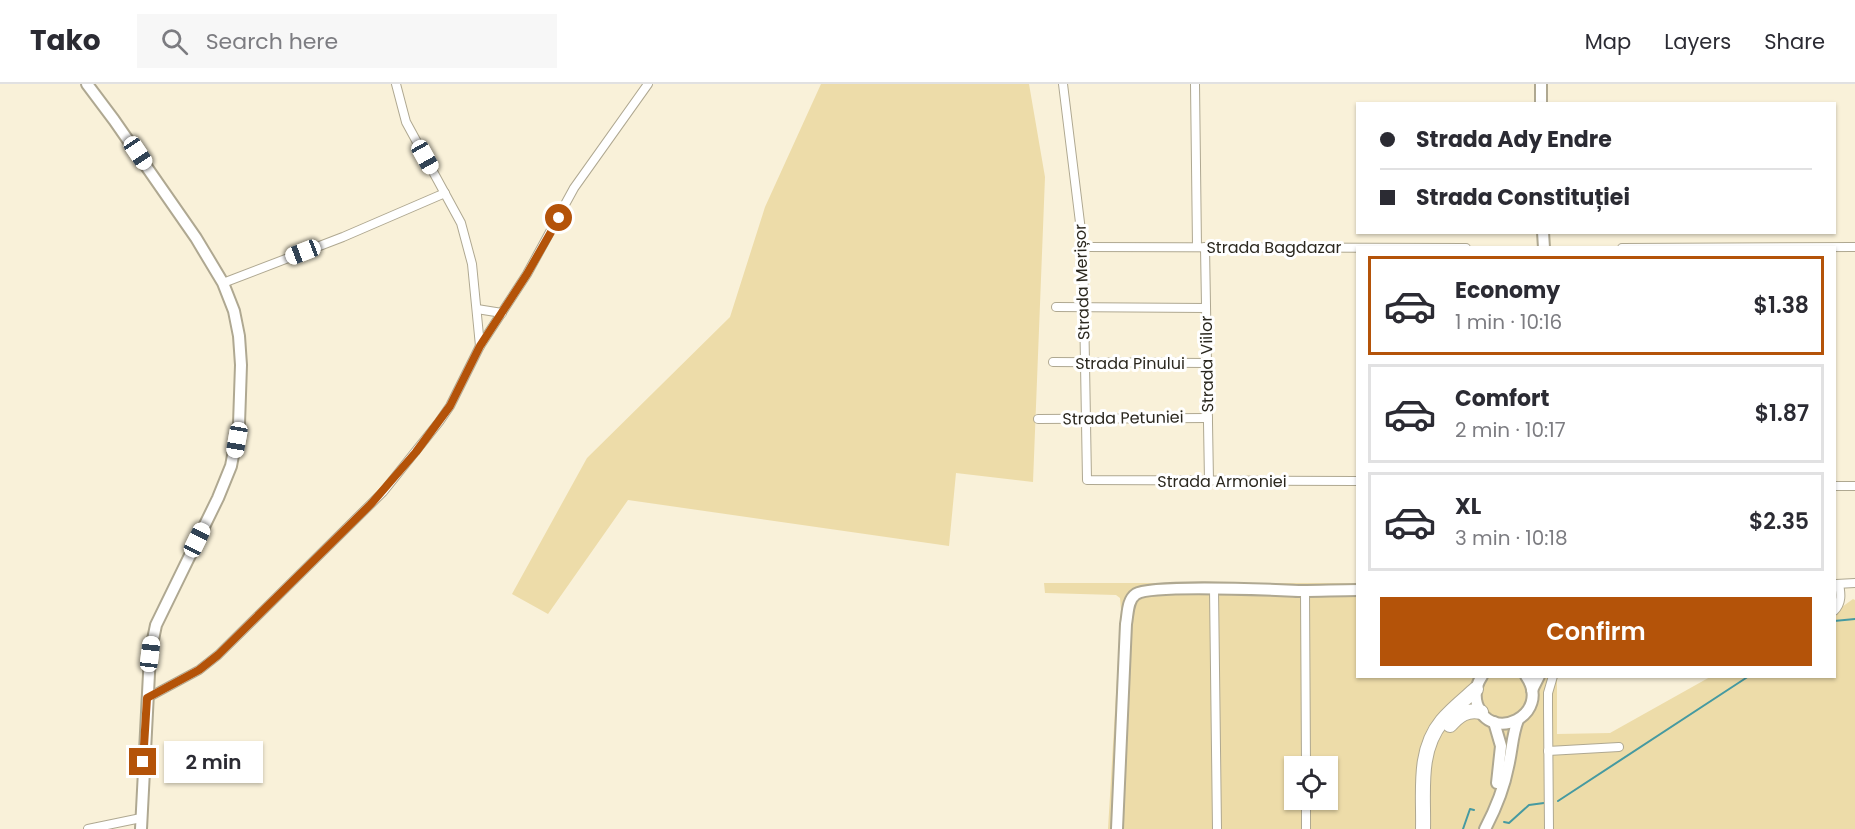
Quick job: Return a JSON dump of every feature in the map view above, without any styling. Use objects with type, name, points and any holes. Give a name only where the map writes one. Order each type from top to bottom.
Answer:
[{"type":"highway","points":[[1423,825],[1424,765],[1430,742],[1441,722],[1479,683]]},
{"type":"highway","points":[[1423,825],[1430,767],[1437,745],[1449,726],[1461,715],[1470,711],[1481,712]]},
{"type":"street","points":[[87,84],[196,238],[223,283],[234,311],[239,336],[241,393],[237,440],[231,466],[218,498],[156,625],[150,654],[141,824],[88,829]]},
{"type":"street","points":[[396,84],[406,122],[461,222],[472,264],[480,346]]},
{"type":"street","points":[[147,698],[189,676],[213,659],[383,492],[440,422],[480,346],[551,233],[574,188],[648,84]]},
{"type":"street","name":"Strada Merișor","points":[[1063,84],[1083,247],[1087,480]]},
{"type":"street","name":"Strada Viilor","points":[[1195,84],[1201,247],[1206,308],[1209,481]]},
{"type":"street","points":[[1541,84],[1542,102]]},
{"type":"street","points":[[223,283],[343,237],[445,193]]},
{"type":"street","name":"Strada Bagdazar","points":[[1083,247],[1356,248]]},
{"type":"street","points":[[1836,247],[1855,247]]},
{"type":"street","points":[[1056,307],[1206,308]]},
{"type":"street","points":[[477,309],[502,313]]},
{"type":"street","name":"Strada Pinului","points":[[1053,362],[1207,363]]},
{"type":"street","name":"Strada Petuniei","points":[[1038,419],[1208,417]]},
{"type":"street","name":"Strada Armoniei","points":[[1087,480],[1356,481]]},
{"type":"street","points":[[1836,486],[1855,486]]},
{"type":"street","points":[[1836,609],[1841,598],[1837,584],[1855,583]]},
{"type":"street","points":[[1214,589],[1217,829]]},
{"type":"street","points":[[1117,829],[1126,624],[1131,599],[1137,593],[1152,590],[1214,589],[1356,590]]},
{"type":"street","points":[[1305,591],[1306,756]]},
{"type":"street","points":[[1484,829],[1503,785],[1514,730],[1518,720],[1528,711],[1532,697],[1532,690],[1527,678]]},
{"type":"street","points":[[1532,690],[1538,678]]},
{"type":"street","points":[[1549,829],[1548,693],[1552,678]]},
{"type":"street","points":[[1479,683],[1476,701],[1481,712],[1494,722],[1506,723],[1518,720]]},
{"type":"street","points":[[1484,829],[1500,772],[1501,746],[1494,722]]},
{"type":"street","points":[[1548,751],[1619,747]]},
{"type":"street","points":[[1306,810],[1306,829]]},
{"type":"shaded area","points":[[821,84],[1029,84],[1045,177],[1033,482],[956,473],[949,546],[628,500],[548,614],[512,594],[587,458],[730,317],[765,207]]},
{"type":"shaded area","points":[[1044,583],[1356,583],[1356,678],[1557,678],[1557,734],[1610,733],[1708,678],[1836,678],[1836,611],[1853,599],[1855,600],[1855,829],[1108,829],[1120,598],[1116,595],[1045,593]]},
{"type":"waterway","points":[[1836,621],[1855,619]]},
{"type":"waterway","points":[[1558,801],[1746,678]]},
{"type":"waterway","points":[[1504,822],[1509,823],[1529,805],[1544,803]]},
{"type":"waterway","points":[[1463,829],[1470,809],[1474,810]]},
{"type":"route","points":[[143,762],[147,698],[199,670],[218,655],[383,492],[440,422],[480,346],[527,274],[559,218]]}]
